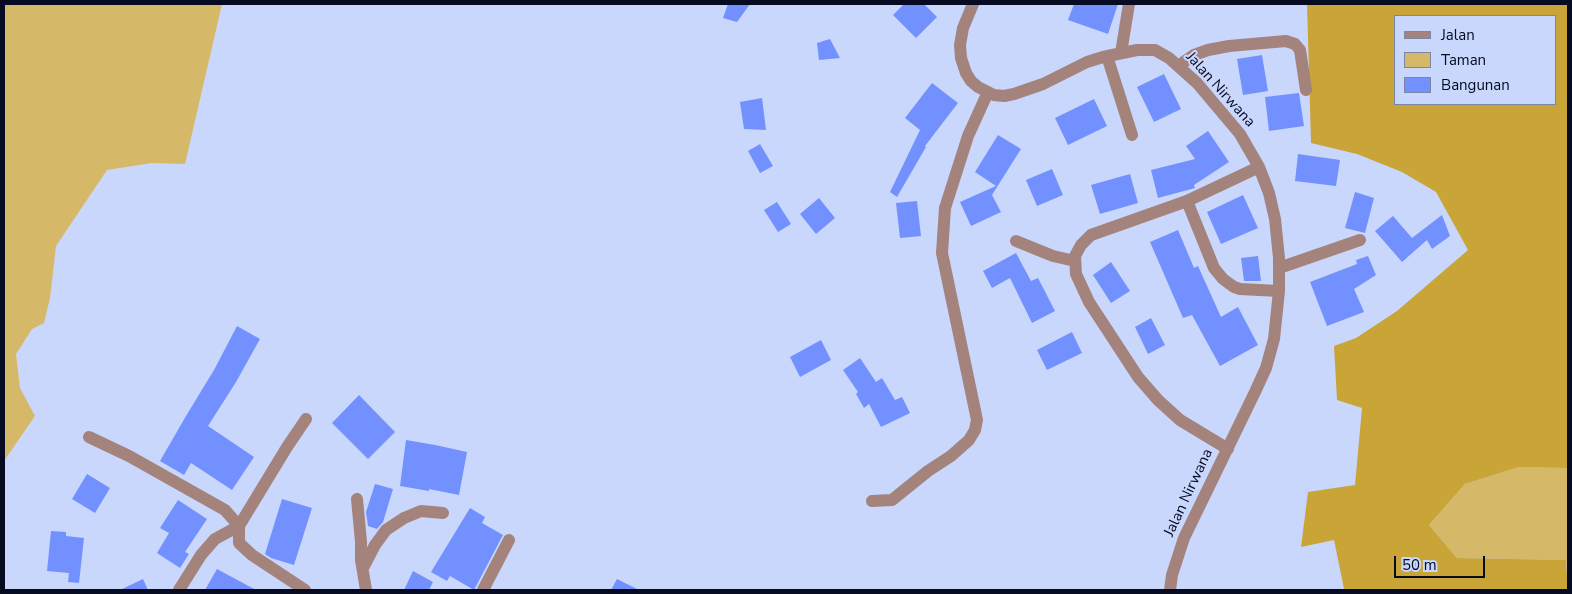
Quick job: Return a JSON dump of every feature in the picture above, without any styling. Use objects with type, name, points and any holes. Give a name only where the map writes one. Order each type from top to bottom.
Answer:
[{"type":"street","points":[[872,501],[892,500],[928,471],[951,456],[969,440],[975,430],[977,420],[942,253],[945,208],[983,90],[971,81],[960,58],[963,28],[973,4]]},
{"type":"street","points":[[1121,53],[1129,4]]},
{"type":"street","points":[[1178,66],[1208,50],[1229,46],[1286,41],[1295,44],[1300,50],[1306,90]]},
{"type":"street","name":"Jalan Nirwana","points":[[983,90],[994,95],[1014,94],[1043,84],[1087,62],[1121,53],[1146,49],[1155,50],[1169,58],[1197,83],[1240,134],[1259,167],[1269,193],[1275,219],[1279,268],[1279,291],[1274,339],[1266,368],[1184,538],[1172,575],[1170,590]]},
{"type":"street","points":[[1107,56],[1132,135]]},
{"type":"street","points":[[1228,449],[1180,420],[1158,400],[1138,377],[1089,302],[1076,274],[1075,256],[1081,245],[1091,235],[1187,202],[1259,167]]},
{"type":"street","points":[[1187,202],[1214,268],[1223,279],[1234,287],[1279,291]]},
{"type":"street","points":[[1279,268],[1360,240]]},
{"type":"street","points":[[1016,241],[1053,256],[1075,260]]},
{"type":"street","points":[[179,590],[201,555],[215,539],[239,526],[306,419]]},
{"type":"street","points":[[89,437],[129,456],[225,510],[239,526],[239,543],[252,555],[305,590]]},
{"type":"street","points":[[357,500],[361,560],[366,590]]},
{"type":"street","points":[[363,568],[375,545],[386,530],[404,518],[421,511],[443,513]]},
{"type":"street","points":[[483,590],[509,540]]},
{"type":"green space","points":[[4,4],[222,4],[185,164],[152,163],[107,170],[56,246],[50,298],[44,323],[32,329],[16,354],[20,388],[35,416],[4,461]]},
{"type":"green space","points":[[1519,467],[1568,468],[1568,580],[1566,560],[1457,558],[1429,525],[1465,484]]},
{"type":"shaded area","points":[[1307,4],[1568,4],[1568,468],[1519,467],[1465,484],[1429,525],[1457,558],[1566,560],[1568,590],[1341,590],[1344,589],[1334,540],[1301,547],[1308,492],[1355,485],[1362,408],[1337,400],[1334,346],[1356,338],[1397,311],[1468,250],[1436,192],[1402,172],[1357,154],[1311,143]]},
{"type":"building","points":[[728,4],[750,4],[737,22],[723,18]]},
{"type":"building","points":[[904,4],[924,4],[937,17],[916,38],[893,15]]},
{"type":"building","points":[[1074,4],[1118,4],[1108,34],[1068,20]]},
{"type":"building","points":[[830,39],[840,58],[819,60],[817,43]]},
{"type":"building","points":[[1262,55],[1268,91],[1243,95],[1237,59]]},
{"type":"building","points":[[1164,74],[1181,109],[1154,122],[1137,87]]},
{"type":"building","points":[[932,83],[958,103],[925,146],[897,197],[890,192],[920,130],[905,118]]},
{"type":"building","points":[[1299,93],[1304,126],[1269,131],[1265,97]]},
{"type":"building","points":[[762,98],[766,130],[744,129],[740,102]]},
{"type":"building","points":[[1094,99],[1107,126],[1068,145],[1055,118]]},
{"type":"building","points":[[1208,131],[1229,162],[1194,185],[1195,188],[1158,198],[1151,170],[1195,159],[1186,146]]},
{"type":"building","points":[[998,135],[1021,149],[992,195],[1001,212],[971,226],[960,202],[996,186],[975,172]]},
{"type":"building","points":[[760,144],[773,166],[760,173],[748,151]]},
{"type":"building","points":[[1298,154],[1340,160],[1336,186],[1295,181]]},
{"type":"building","points":[[1052,169],[1063,195],[1037,206],[1026,180]]},
{"type":"building","points":[[1130,174],[1138,203],[1100,214],[1091,185]]},
{"type":"building","points":[[1355,192],[1374,198],[1365,233],[1345,228]]},
{"type":"building","points":[[1243,195],[1258,228],[1221,244],[1207,212]]},
{"type":"building","points":[[819,198],[835,218],[816,234],[800,214]]},
{"type":"building","points":[[917,201],[921,236],[900,238],[896,203]]},
{"type":"building","points":[[777,202],[791,224],[778,232],[764,210]]},
{"type":"building","points":[[1442,215],[1450,236],[1432,249],[1427,240],[1402,262],[1375,231],[1393,216],[1412,238]]},
{"type":"building","points":[[1178,230],[1194,268],[1198,266],[1221,317],[1238,307],[1258,345],[1220,366],[1192,315],[1183,318],[1150,242]]},
{"type":"building","points":[[1016,253],[1031,281],[1038,278],[1055,311],[1032,323],[1010,278],[992,288],[983,271]]},
{"type":"building","points":[[1258,256],[1261,281],[1244,281],[1241,258]]},
{"type":"building","points":[[1368,256],[1376,275],[1354,289],[1364,312],[1327,326],[1310,282],[1357,264],[1356,260]]},
{"type":"building","points":[[1111,262],[1130,291],[1111,303],[1093,275]]},
{"type":"building","points":[[1151,318],[1165,345],[1148,354],[1135,327]]},
{"type":"building","points":[[237,326],[260,339],[208,426],[254,457],[232,490],[191,463],[184,475],[160,461],[214,370]]},
{"type":"building","points":[[1072,332],[1082,353],[1047,370],[1037,350]]},
{"type":"building","points":[[821,340],[831,360],[800,377],[790,357]]},
{"type":"building","points":[[860,358],[876,382],[882,378],[895,400],[902,397],[910,413],[881,427],[869,404],[864,408],[856,394],[858,392],[843,370]]},
{"type":"building","points":[[359,395],[395,432],[368,459],[332,423]]},
{"type":"building","points":[[406,440],[467,452],[459,495],[400,486]]},
{"type":"building","points":[[87,474],[110,488],[95,513],[72,499]]},
{"type":"building","points":[[375,484],[393,489],[383,522],[377,529],[368,526],[366,512]]},
{"type":"building","points":[[282,499],[312,508],[294,565],[271,558],[265,554]]},
{"type":"building","points":[[178,500],[207,519],[185,552],[189,554],[180,568],[157,553],[169,533],[160,528]]},
{"type":"building","points":[[470,508],[485,517],[482,523],[503,535],[474,590],[450,576],[447,581],[431,572]]},
{"type":"building","points":[[51,531],[66,532],[66,536],[84,538],[79,583],[68,582],[69,573],[47,571]]},
{"type":"building","points":[[217,569],[256,590],[205,590]]},
{"type":"building","points":[[413,571],[433,582],[429,590],[404,590]]},
{"type":"building","points":[[143,579],[148,590],[120,590]]},
{"type":"building","points":[[617,579],[639,590],[611,590]]}]
